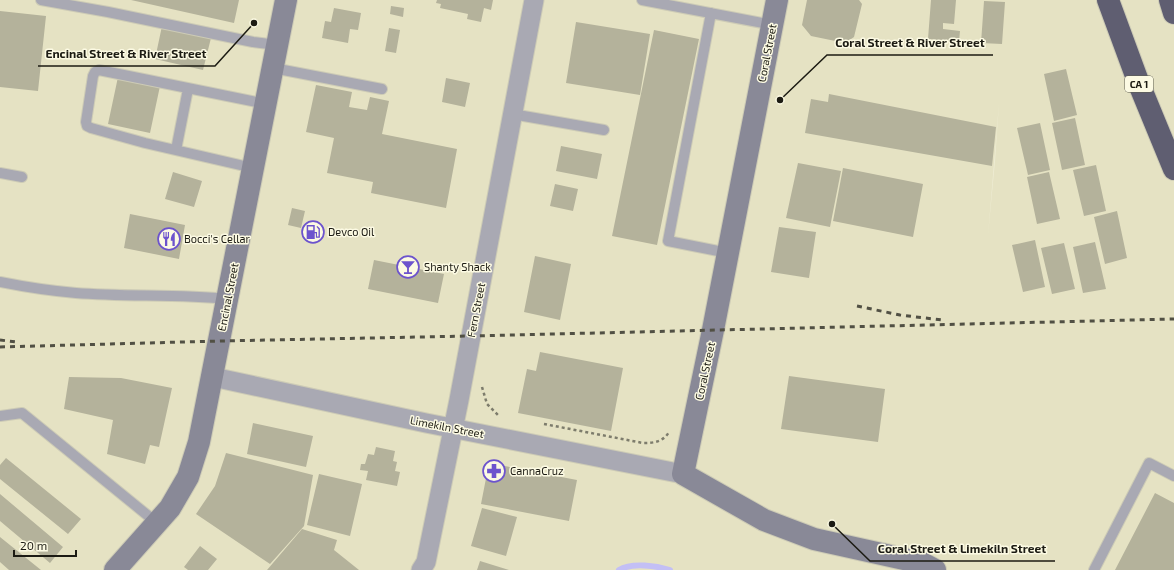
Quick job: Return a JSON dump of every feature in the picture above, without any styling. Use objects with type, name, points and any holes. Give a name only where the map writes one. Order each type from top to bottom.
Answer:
[{"type":"highway","name":"CA 1","points":[[1108,0],[1139,84],[1174,169]]},
{"type":"highway","points":[[1170,0],[1174,13]]},
{"type":"street","name":"Encinal Street","points":[[115,570],[170,508],[188,477],[199,442],[286,0]]},
{"type":"street","name":"Fern Street","points":[[420,570],[426,562],[453,428],[534,0]]},
{"type":"street","name":"Coral Street","points":[[683,474],[777,0]]},
{"type":"street","name":"Limekiln Street","points":[[213,377],[453,428],[683,474]]},
{"type":"street","points":[[683,474],[764,520],[814,539],[922,563],[935,570]]},
{"type":"lane","points":[[41,0],[108,12],[253,42],[277,45]]},
{"type":"lane","points":[[642,0],[772,25]]},
{"type":"lane","points":[[711,13],[668,241],[728,253]]},
{"type":"lane","points":[[273,68],[382,89]]},
{"type":"lane","points":[[252,168],[176,150],[87,126],[86,122],[93,76],[95,72],[99,70],[266,104]]},
{"type":"lane","points":[[176,150],[188,89]]},
{"type":"lane","points":[[512,114],[604,130]]},
{"type":"lane","points":[[0,173],[22,177]]},
{"type":"lane","points":[[0,282],[36,289],[76,293],[202,296],[228,299]]},
{"type":"lane","points":[[0,416],[22,413],[157,523]]},
{"type":"lane","points":[[1094,570],[1148,463],[1174,476]]},
{"type":"path","points":[[482,386],[487,404],[496,415],[504,416]]},
{"type":"path","points":[[543,424],[643,444],[657,442],[666,437],[669,431]]},
{"type":"shaded area","points":[[0,0],[1174,0],[1174,570],[0,570]],"holes":[[[999,103],[995,161],[988,235]]]},
{"type":"building","points":[[131,0],[239,0],[234,23]]},
{"type":"building","points":[[437,0],[493,0],[491,10],[484,8],[481,22],[467,19],[468,14],[440,8],[441,4],[436,3]]},
{"type":"building","points":[[807,0],[859,0],[862,4],[854,37],[845,43],[811,36],[802,25]]},
{"type":"building","points":[[931,0],[956,0],[954,24],[943,23],[943,29],[960,31],[959,42],[928,39]]},
{"type":"building","points":[[984,1],[1005,2],[1002,44],[981,43]]},
{"type":"building","points":[[391,6],[404,8],[403,17],[390,14]]},
{"type":"building","points":[[334,8],[361,13],[358,30],[350,29],[348,43],[322,38],[325,21],[331,22]]},
{"type":"building","points":[[0,11],[46,16],[38,91],[0,87]]},
{"type":"building","points":[[576,22],[650,34],[640,95],[566,83]]},
{"type":"building","points":[[162,26],[211,38],[203,70],[155,59]]},
{"type":"building","points":[[389,28],[400,30],[396,53],[385,51]]},
{"type":"building","points":[[654,30],[699,39],[657,245],[612,236]]},
{"type":"building","points":[[1066,69],[1077,115],[1054,121],[1044,74]]},
{"type":"building","points":[[118,77],[160,86],[150,133],[108,124]]},
{"type":"building","points":[[446,78],[470,83],[465,107],[442,102]]},
{"type":"building","points":[[316,85],[352,92],[349,107],[367,110],[370,97],[389,101],[382,134],[457,149],[446,208],[371,193],[373,182],[327,173],[334,138],[306,132]]},
{"type":"building","points":[[829,94],[996,127],[992,166],[805,133],[811,99],[828,102]]},
{"type":"building","points":[[1075,118],[1085,165],[1062,170],[1052,123]]},
{"type":"building","points":[[1040,123],[1050,170],[1028,175],[1017,128]]},
{"type":"building","points":[[561,146],[602,154],[597,179],[556,171]]},
{"type":"building","points":[[798,163],[841,171],[830,227],[786,218]]},
{"type":"building","points":[[1096,165],[1106,211],[1084,216],[1073,170]]},
{"type":"building","points":[[843,168],[923,184],[913,237],[833,221]]},
{"type":"building","points":[[173,172],[202,181],[194,207],[165,199]]},
{"type":"building","points":[[1049,172],[1060,219],[1037,224],[1027,177]]},
{"type":"building","points":[[555,184],[578,189],[573,211],[550,206]]},
{"type":"building","points":[[292,208],[305,211],[301,228],[288,225]]},
{"type":"building","points":[[1117,211],[1127,258],[1105,264],[1094,217]]},
{"type":"building","points":[[130,214],[185,225],[179,259],[124,248]]},
{"type":"building","points":[[779,227],[816,232],[809,278],[771,272]]},
{"type":"building","points":[[1035,240],[1045,287],[1023,292],[1012,245]]},
{"type":"building","points":[[1095,242],[1106,289],[1083,293],[1073,247]]},
{"type":"building","points":[[1064,243],[1075,289],[1052,294],[1041,248]]},
{"type":"building","points":[[535,256],[571,264],[560,320],[524,312]]},
{"type":"building","points":[[374,260],[444,274],[438,303],[368,289]]},
{"type":"building","points":[[540,352],[623,368],[611,431],[518,413],[527,369],[536,371]]},
{"type":"building","points":[[789,376],[885,389],[878,442],[781,429]]},
{"type":"building","points":[[69,377],[121,378],[172,388],[159,447],[150,445],[145,464],[107,454],[113,420],[64,409]]},
{"type":"building","points":[[253,423],[313,436],[306,467],[247,454]]},
{"type":"building","points":[[376,447],[395,451],[393,461],[397,462],[395,471],[400,472],[397,486],[366,480],[368,471],[360,470],[361,464],[365,464],[368,454],[374,455]]},
{"type":"building","points":[[226,453],[313,475],[304,526],[270,564],[196,514],[215,486]]},
{"type":"building","points":[[6,458],[81,519],[68,534],[0,479],[0,465]]},
{"type":"building","points":[[489,463],[577,480],[569,521],[481,504]]},
{"type":"building","points":[[319,474],[362,484],[350,536],[307,525]]},
{"type":"building","points":[[1155,493],[1174,503],[1174,570],[1115,570]]},
{"type":"building","points":[[0,494],[63,547],[50,563],[0,521]]},
{"type":"building","points":[[482,508],[517,517],[506,556],[471,546]]},
{"type":"building","points":[[302,529],[337,540],[334,550],[359,570],[267,570]]},
{"type":"building","points":[[0,537],[41,570],[9,570],[0,562]]},
{"type":"building","points":[[200,546],[217,559],[208,570],[188,570],[184,567]]},
{"type":"building","points":[[480,561],[509,570],[477,570]]},
{"type":"waterway","points":[[619,570],[637,565],[652,566],[670,570]]},
{"type":"railway","points":[[857,306],[900,315],[942,320]]},
{"type":"railway","points":[[0,347],[1174,319]]},
{"type":"railway","points":[[0,340],[16,342]]},
{"type":"place","name":"Encinal Street & River Street","points":[[254,23]]},
{"type":"place","name":"Coral Street & River Street","points":[[780,100]]},
{"type":"place","name":"Devco Oil","points":[[313,232]]},
{"type":"place","name":"Bocci's Cellar","points":[[169,239]]},
{"type":"place","name":"Shanty Shack","points":[[408,267]]},
{"type":"place","name":"CannaCruz","points":[[494,471]]},
{"type":"place","name":"Coral Street & Limekiln Street","points":[[832,524]]}]
